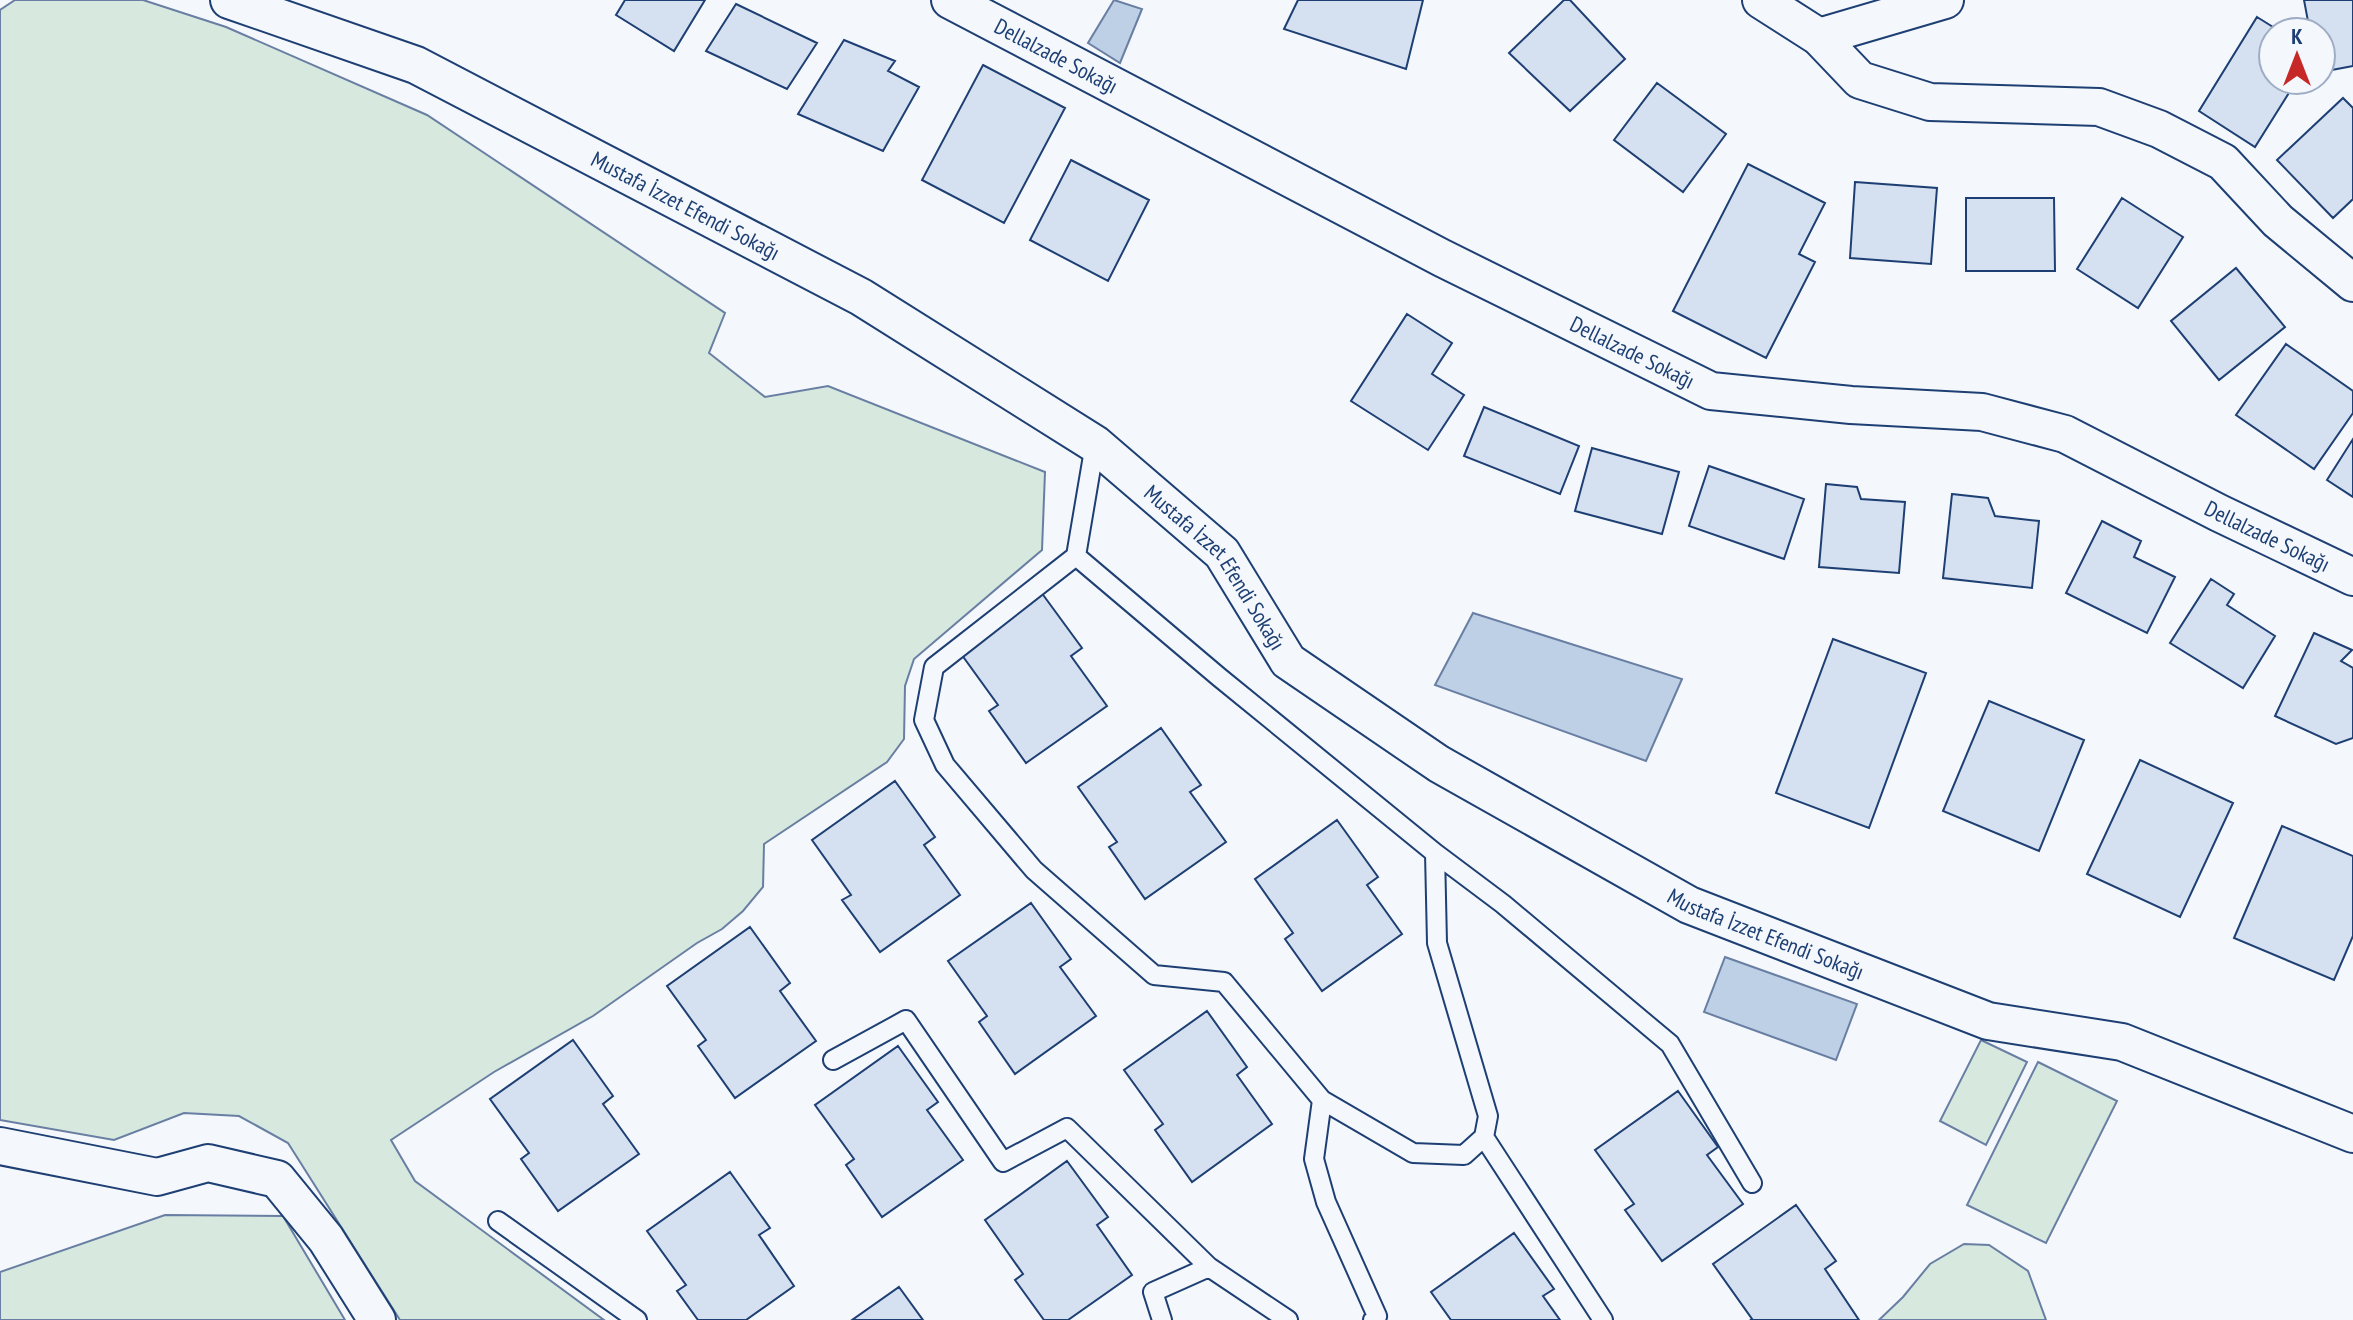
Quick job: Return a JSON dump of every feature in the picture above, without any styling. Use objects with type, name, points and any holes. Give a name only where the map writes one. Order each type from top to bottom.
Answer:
[{"type":"street","name":"Mustafa İzzet Efendi Sokağı","points":[[229,0],[416,65],[861,297],[1095,444],[1222,553],[1288,661],[1439,764],[1689,905],[1988,1021],[2122,1042],[2353,1134]]},
{"type":"street","name":"Dellalzade Sokağı","points":[[950,0],[1442,258],[1711,391],[1851,405],[1982,412],[2065,434],[2353,577]]},
{"type":"street","points":[[1761,0],[1819,37],[1860,80],[1930,102],[2099,107],[2159,129],[2223,162],[2278,221],[2353,283]]},
{"type":"street","points":[[1819,37],[1945,0]]},
{"type":"street","points":[[0,1146],[157,1177],[208,1163],[277,1179],[326,1239],[377,1320]]},
{"type":"lane","points":[[1095,444],[1076,556],[934,667],[924,720],[945,765],[1034,870],[1154,975],[1224,982],[1322,1100],[1413,1153],[1464,1155],[1484,1137],[1488,1116],[1437,943],[1435,853]]},
{"type":"lane","points":[[1076,556],[1219,677],[1435,853],[1503,904],[1670,1044],[1752,1183]]},
{"type":"lane","points":[[833,1060],[906,1020],[1003,1162],[1067,1128],[1209,1267],[1288,1320]]},
{"type":"lane","points":[[1322,1100],[1314,1159],[1326,1202],[1377,1319]]},
{"type":"lane","points":[[1484,1137],[1603,1320]]},
{"type":"lane","points":[[498,1221],[637,1320]]},
{"type":"lane","points":[[1162,1320],[1153,1292],[1209,1267]]},
{"type":"shaded area","points":[[15,0],[143,0],[226,27],[427,115],[725,313],[709,353],[765,397],[828,386],[1045,472],[1042,550],[914,659],[905,686],[904,739],[887,762],[764,844],[763,887],[743,911],[722,929],[593,1016],[494,1072],[391,1140],[415,1181],[604,1320],[400,1320],[288,1143],[239,1116],[184,1113],[114,1140],[0,1120],[0,10]]},
{"type":"shaded area","points":[[1981,1040],[2027,1062],[1986,1145],[1940,1121]]},
{"type":"shaded area","points":[[2038,1062],[2117,1101],[2046,1243],[1967,1205]]},
{"type":"shaded area","points":[[165,1215],[283,1216],[345,1320],[0,1320],[0,1272]]},
{"type":"shaded area","points":[[1964,1244],[1989,1245],[2028,1271],[2046,1320],[1879,1320],[1930,1264]]},
{"type":"water","points":[[1114,0],[1142,9],[1120,63],[1088,43]]},
{"type":"water","points":[[1473,613],[1682,679],[1646,761],[1435,685]]},
{"type":"water","points":[[1725,957],[1857,1004],[1836,1060],[1704,1012]]},
{"type":"building","points":[[625,0],[705,0],[674,51],[616,15]]},
{"type":"building","points":[[1298,0],[1423,0],[1406,69],[1284,29]]},
{"type":"building","points":[[1564,0],[1570,0],[1625,59],[1570,111],[1509,53]]},
{"type":"building","points":[[2304,0],[2353,0],[2353,66],[2337,69],[2337,16],[2307,16]]},
{"type":"building","points":[[736,4],[817,43],[787,89],[706,51]]},
{"type":"building","points":[[2257,17],[2257,96],[2287,96],[2255,147],[2199,111]]},
{"type":"building","points":[[844,40],[895,61],[888,71],[919,87],[883,151],[798,114]]},
{"type":"building","points":[[983,65],[1065,108],[1004,223],[922,180]]},
{"type":"building","points":[[1657,83],[1726,134],[1683,192],[1614,140]]},
{"type":"building","points":[[2343,98],[2353,108],[2353,199],[2333,218],[2277,160]]},
{"type":"building","points":[[1071,160],[1149,200],[1108,281],[1030,240]]},
{"type":"building","points":[[1748,164],[1825,203],[1799,254],[1815,262],[1766,358],[1673,311]]},
{"type":"building","points":[[1855,182],[1937,188],[1931,264],[1850,258]]},
{"type":"building","points":[[1966,198],[2054,198],[2055,271],[1966,271]]},
{"type":"building","points":[[2122,198],[2183,237],[2138,308],[2077,269]]},
{"type":"building","points":[[2236,268],[2285,327],[2219,380],[2171,321]]},
{"type":"building","points":[[1407,314],[1452,343],[1432,374],[1464,395],[1428,450],[1351,401]]},
{"type":"building","points":[[2286,344],[2353,391],[2353,413],[2314,469],[2236,415]]},
{"type":"building","points":[[1484,407],[1579,446],[1560,494],[1464,456]]},
{"type":"building","points":[[2353,439],[2353,497],[2327,480]]},
{"type":"building","points":[[1592,448],[1679,472],[1662,534],[1575,511]]},
{"type":"building","points":[[1709,466],[1804,499],[1784,559],[1689,526]]},
{"type":"building","points":[[1826,484],[1857,487],[1861,499],[1905,502],[1899,573],[1819,567]]},
{"type":"building","points":[[1952,494],[1988,498],[1995,516],[2039,521],[2032,588],[1943,578]]},
{"type":"building","points":[[2102,521],[2141,541],[2134,557],[2175,577],[2147,633],[2066,593]]},
{"type":"building","points":[[2211,579],[2234,594],[2227,605],[2275,636],[2243,688],[2170,643]]},
{"type":"building","points":[[1041,592],[1082,648],[1071,656],[1107,706],[1026,763],[989,711],[998,705],[959,651]]},
{"type":"building","points":[[2314,633],[2352,650],[2341,661],[2353,668],[2353,738],[2336,744],[2275,716]]},
{"type":"building","points":[[1833,639],[1926,673],[1869,828],[1776,793]]},
{"type":"building","points":[[1989,701],[2084,740],[2039,851],[1943,811]]},
{"type":"building","points":[[1161,728],[1201,785],[1190,792],[1226,842],[1145,899],[1109,847],[1117,842],[1078,787]]},
{"type":"building","points":[[2140,760],[2233,803],[2180,917],[2087,874]]},
{"type":"building","points":[[895,781],[935,837],[924,845],[960,895],[880,952],[842,900],[851,895],[812,840]]},
{"type":"building","points":[[1337,820],[1378,877],[1367,885],[1402,934],[1322,991],[1285,939],[1293,933],[1255,879]]},
{"type":"building","points":[[2282,826],[2353,856],[2353,936],[2334,980],[2234,938]]},
{"type":"building","points":[[1031,903],[1071,959],[1060,967],[1096,1016],[1015,1074],[979,1022],[987,1016],[948,961]]},
{"type":"building","points":[[750,927],[790,983],[780,991],[816,1041],[735,1098],[698,1046],[706,1040],[667,986]]},
{"type":"building","points":[[1207,1011],[1247,1067],[1237,1075],[1272,1124],[1192,1182],[1155,1130],[1163,1124],[1124,1070]]},
{"type":"building","points":[[573,1040],[613,1096],[603,1104],[639,1154],[558,1211],[521,1159],[529,1153],[490,1099]]},
{"type":"building","points":[[898,1046],[938,1102],[927,1110],[963,1160],[882,1217],[846,1165],[854,1159],[815,1105]]},
{"type":"building","points":[[1678,1091],[1718,1147],[1707,1155],[1743,1204],[1662,1261],[1625,1210],[1634,1204],[1595,1150]]},
{"type":"building","points":[[1067,1161],[1108,1217],[1097,1225],[1132,1275],[1068,1320],[1044,1320],[1015,1280],[1023,1274],[985,1220]]},
{"type":"building","points":[[730,1172],[770,1228],[759,1235],[794,1286],[746,1320],[698,1320],[677,1291],[686,1285],[647,1231]]},
{"type":"building","points":[[1796,1205],[1836,1261],[1825,1269],[1859,1320],[1750,1320],[1713,1264]]},
{"type":"building","points":[[1514,1233],[1554,1289],[1543,1296],[1560,1320],[1451,1320],[1431,1292]]},
{"type":"building","points":[[899,1287],[923,1320],[852,1320]]}]
